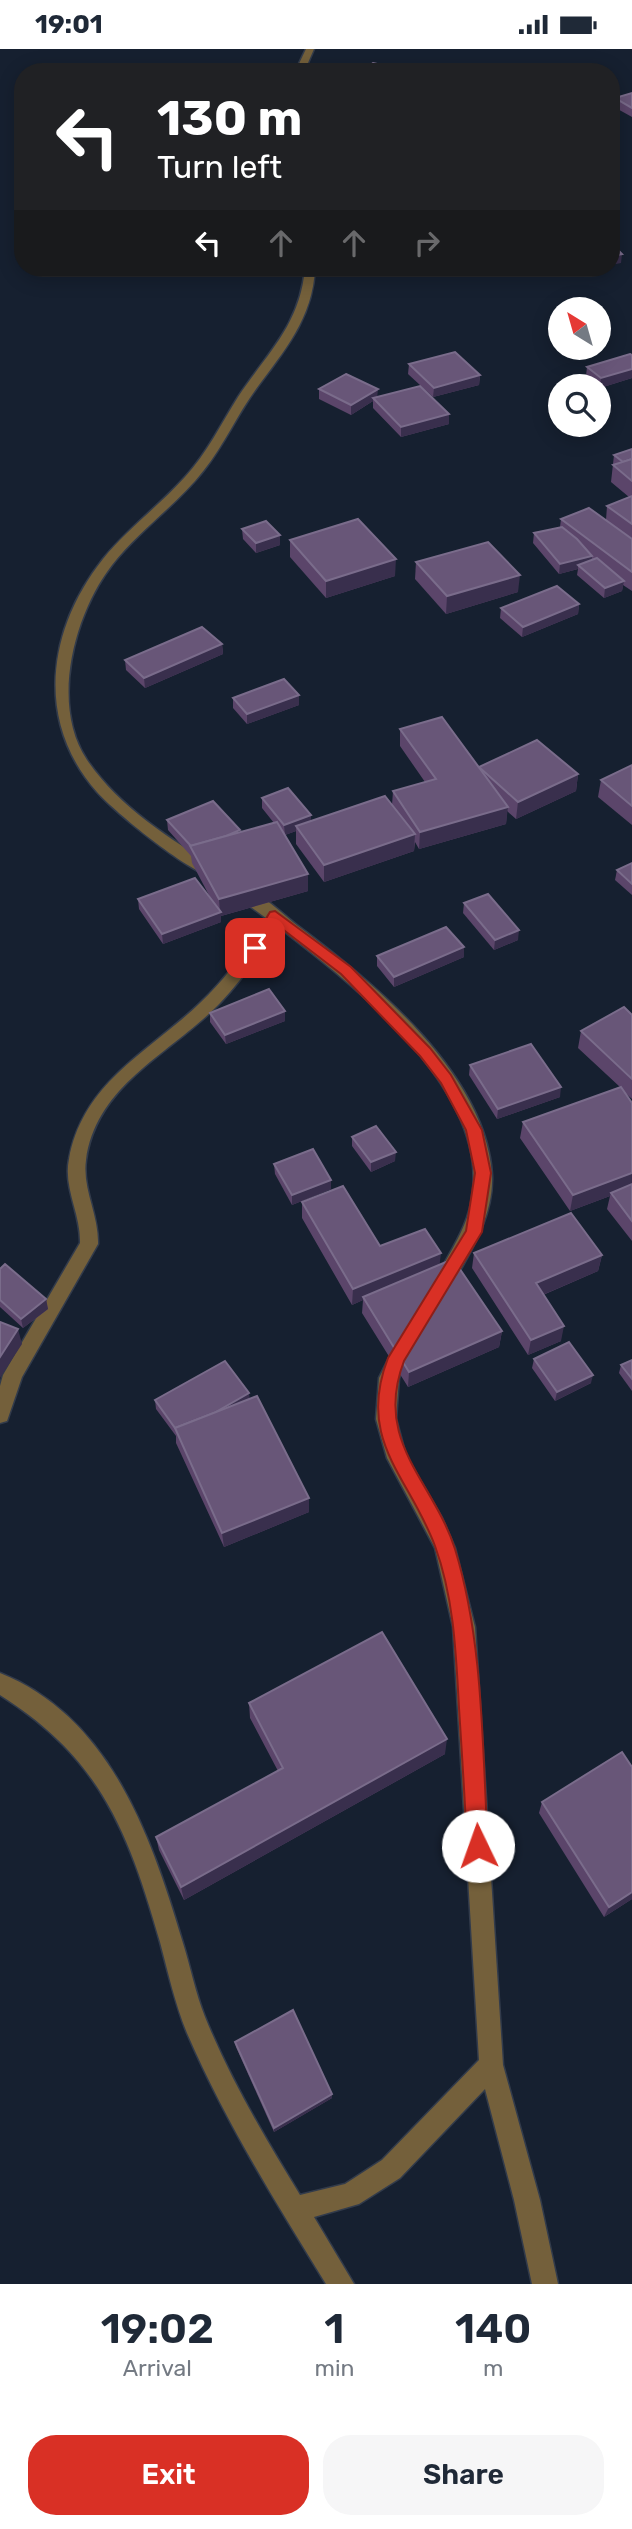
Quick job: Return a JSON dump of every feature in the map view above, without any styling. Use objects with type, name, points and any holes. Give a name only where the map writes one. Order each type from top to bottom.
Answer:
[{"type":"street","points":[[309,277],[307,302],[279,351],[227,422],[211,454],[192,478],[157,509],[116,553],[90,588],[68,638],[62,669],[62,703],[72,744],[79,759],[96,779],[160,839],[275,916],[346,971],[425,1052],[446,1079],[474,1130],[483,1173],[474,1232],[432,1301]]},
{"type":"street","points":[[0,1415],[13,1375],[89,1244],[87,1219],[76,1179],[77,1159],[92,1115],[113,1082],[203,1009],[233,980],[275,916]]},
{"type":"street","points":[[411,1335],[389,1378],[386,1419],[397,1458],[445,1548],[464,1627],[491,2065],[527,2200],[545,2284]]},
{"type":"street","points":[[0,1683],[34,1701],[89,1752],[129,1815],[151,1872],[194,2022],[231,2100],[341,2284]]},
{"type":"street","points":[[294,2209],[350,2195],[391,2169],[491,2065]]},
{"type":"building","points":[[632,93],[632,108],[620,101],[620,97]]},
{"type":"building","points":[[455,352],[480,375],[434,388],[409,364]]},
{"type":"building","points":[[630,354],[632,369],[611,375],[596,374],[587,367],[611,361]]},
{"type":"building","points":[[346,374],[378,389],[351,405],[319,389]]},
{"type":"building","points":[[420,386],[449,414],[401,427],[373,398]]},
{"type":"building","points":[[632,449],[632,459],[623,462],[614,455]]},
{"type":"building","points":[[632,459],[632,481],[613,465]]},
{"type":"building","points":[[632,496],[632,524],[607,506]]},
{"type":"building","points":[[589,508],[632,539],[632,572],[561,519]]},
{"type":"building","points":[[358,519],[396,559],[326,581],[290,540]]},
{"type":"building","points":[[266,521],[280,535],[256,543],[242,529]]},
{"type":"building","points":[[562,527],[592,556],[560,564],[534,533]]},
{"type":"building","points":[[488,542],[520,575],[447,596],[416,562]]},
{"type":"building","points":[[597,558],[624,581],[605,588],[578,565]]},
{"type":"building","points":[[557,586],[579,604],[523,627],[501,608]]},
{"type":"building","points":[[202,627],[222,644],[144,678],[125,660]]},
{"type":"building","points":[[284,679],[299,695],[247,714],[233,698]]},
{"type":"building","points":[[442,717],[508,807],[420,832],[393,791],[436,779],[400,729]]},
{"type":"building","points":[[537,740],[578,774],[518,802],[479,767]]},
{"type":"building","points":[[632,765],[632,806],[601,780]]},
{"type":"building","points":[[288,788],[311,815],[284,825],[262,798]]},
{"type":"building","points":[[385,796],[415,834],[324,865],[296,826]]},
{"type":"building","points":[[213,801],[240,830],[191,846],[167,820]]},
{"type":"building","points":[[277,822],[308,874],[219,899],[190,846]]},
{"type":"building","points":[[632,863],[632,884],[617,870]]},
{"type":"building","points":[[195,878],[221,912],[162,934],[138,899]]},
{"type":"building","points":[[488,894],[519,930],[495,940],[464,903]]},
{"type":"building","points":[[446,927],[464,947],[394,977],[377,956]]},
{"type":"building","points":[[269,989],[285,1011],[225,1035],[210,1013]]},
{"type":"building","points":[[624,1007],[632,1015],[632,1079],[581,1031]]},
{"type":"building","points":[[531,1044],[561,1087],[498,1109],[470,1065]]},
{"type":"building","points":[[621,1087],[632,1103],[632,1173],[573,1195],[523,1122]]},
{"type":"building","points":[[376,1126],[396,1152],[371,1162],[352,1137]]},
{"type":"building","points":[[313,1149],[331,1180],[292,1195],[274,1164]]},
{"type":"building","points":[[632,1184],[632,1221],[611,1193]]},
{"type":"building","points":[[343,1186],[380,1246],[425,1229],[441,1253],[353,1289],[302,1202]]},
{"type":"building","points":[[571,1213],[602,1255],[536,1283],[564,1326],[531,1340],[474,1253]]},
{"type":"building","points":[[453,1259],[502,1331],[409,1372],[363,1297]]},
{"type":"building","points":[[5,1264],[46,1299],[21,1319],[0,1300],[0,1269]]},
{"type":"building","points":[[0,1322],[18,1329],[0,1357]]},
{"type":"building","points":[[569,1342],[593,1375],[557,1392],[534,1359]]},
{"type":"building","points":[[632,1360],[632,1379],[621,1365]]},
{"type":"building","points":[[225,1361],[249,1393],[214,1413],[175,1428],[155,1400]]},
{"type":"building","points":[[257,1396],[309,1498],[222,1533],[175,1428]]},
{"type":"building","points":[[382,1632],[447,1739],[181,1887],[156,1837],[283,1768],[249,1703]]},
{"type":"building","points":[[622,1752],[632,1767],[632,1892],[609,1907],[542,1802]]},
{"type":"building","points":[[293,2010],[332,2094],[274,2128],[235,2042]]},
{"type":"route","points":[[255,948],[275,916],[346,971],[425,1052],[446,1079],[474,1130],[483,1173],[474,1232],[397,1358],[389,1378],[386,1419],[397,1458],[445,1548],[464,1627],[478,1846]]}]
